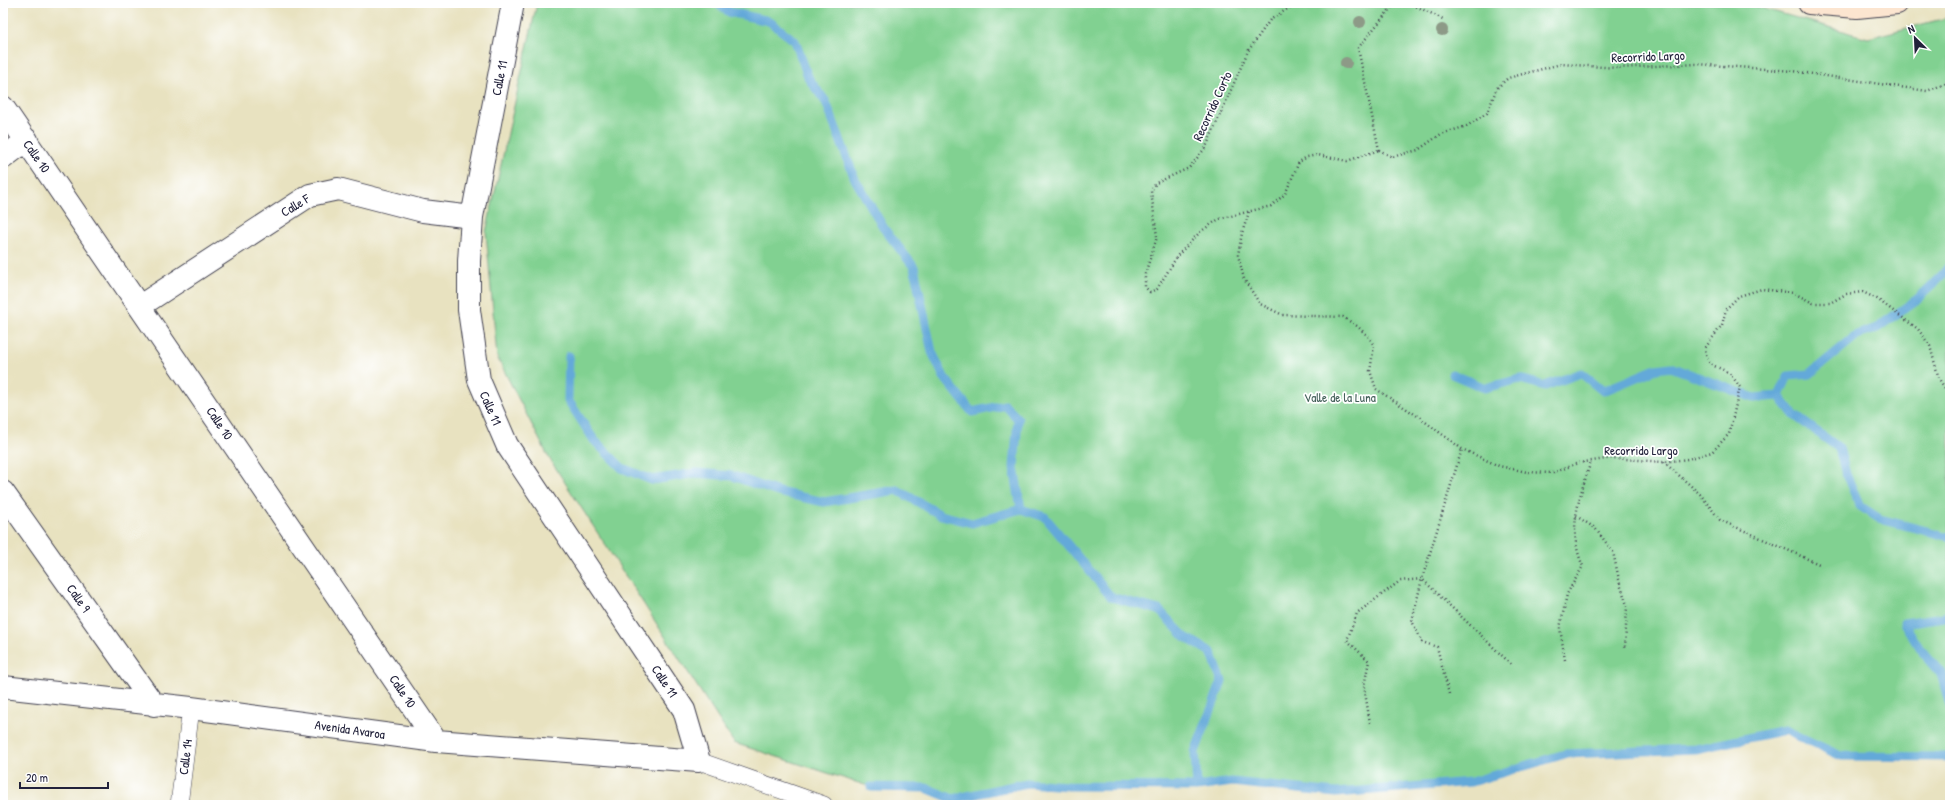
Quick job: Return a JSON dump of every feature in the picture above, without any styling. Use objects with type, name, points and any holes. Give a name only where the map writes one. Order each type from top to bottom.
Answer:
[{"type":"main road","points":[[1809,3],[1857,7],[1897,3]]},
{"type":"street","name":"Calle 11","points":[[513,3],[472,217],[469,261],[469,310],[479,380],[507,445],[684,710],[699,761]]},
{"type":"street","name":"Calle 10","points":[[3,107],[27,140],[436,741]]},
{"type":"street","points":[[3,158],[27,140]]},
{"type":"street","name":"Calle F","points":[[140,306],[310,195],[338,189],[423,211],[472,217]]},
{"type":"street","name":"Calle 9","points":[[3,492],[154,705]]},
{"type":"street","name":"Avenida Avaroa","points":[[3,687],[190,708],[436,741],[699,761]]},
{"type":"lane","name":"Calle 14","points":[[179,805],[190,708]]},
{"type":"lane","points":[[699,761],[824,805]]},
{"type":"path","name":"Recorrido Corto","points":[[1249,212],[1219,219],[1200,232],[1178,255],[1157,289],[1150,292],[1145,287],[1144,274],[1157,236],[1151,191],[1156,183],[1189,168],[1206,147],[1248,51],[1270,20],[1297,3]]},
{"type":"path","points":[[1249,212],[1270,206],[1285,194],[1299,162],[1307,157],[1318,155],[1347,161],[1379,150],[1358,48],[1395,3]]},
{"type":"path","points":[[1409,3],[1443,19]]},
{"type":"path","name":"Recorrido Largo","points":[[1379,150],[1392,157],[1418,150],[1441,134],[1467,126],[1488,113],[1497,88],[1508,78],[1560,64],[1617,68],[1696,64],[1785,71],[1844,78],[1927,91],[1950,82]]},
{"type":"path","name":"Recorrido Largo","points":[[1249,212],[1242,233],[1238,255],[1244,279],[1260,304],[1283,315],[1343,317],[1357,326],[1369,337],[1374,346],[1370,371],[1376,389],[1416,415],[1462,450],[1498,466],[1527,472],[1553,473],[1578,463],[1613,458],[1663,462],[1688,459],[1712,452],[1729,434],[1740,387],[1728,373],[1715,368],[1707,361],[1705,348],[1722,325],[1726,309],[1739,296],[1762,289],[1794,293],[1813,303],[1830,303],[1846,294],[1863,292],[1877,300],[1918,330],[1930,346],[1939,380],[1950,396]]},
{"type":"path","points":[[1449,694],[1437,647],[1422,642],[1412,621],[1422,579],[1462,450]]},
{"type":"path","points":[[1565,660],[1560,628],[1567,594],[1583,566],[1576,551],[1575,515],[1591,461]]},
{"type":"path","points":[[1663,462],[1700,494],[1720,520],[1819,564]]},
{"type":"path","points":[[1575,515],[1595,528],[1613,552],[1620,584],[1628,605],[1625,648]]},
{"type":"path","points":[[1370,723],[1364,686],[1369,661],[1347,640],[1357,613],[1400,581],[1422,579],[1512,665]]},
{"type":"green space","name":"Valle de la Luna","points":[[537,3],[1744,3],[1868,38],[1950,17],[1950,757],[1841,756],[1785,730],[1696,749],[1565,754],[1471,782],[1336,793],[1232,782],[1197,787],[1068,786],[1027,783],[953,799],[926,788],[871,787],[734,743],[549,458],[497,357],[486,232]]},
{"type":"waterway","points":[[717,3],[729,12],[769,21],[795,41],[809,79],[826,102],[855,179],[885,230],[914,267],[932,352],[944,377],[972,412],[1005,405],[1018,419],[1014,467],[1021,509],[1045,517],[1111,597],[1159,610],[1185,637],[1211,652],[1222,681],[1195,752],[1197,787],[1232,782],[1336,793],[1471,782],[1565,754],[1696,749],[1785,730],[1841,756],[1950,757]]},
{"type":"waterway","points":[[1779,396],[1788,376],[1810,374],[1857,335],[1877,328],[1916,300],[1938,280],[1950,265]]},
{"type":"waterway","points":[[569,356],[568,400],[594,440],[622,468],[652,480],[696,473],[733,476],[778,492],[824,502],[897,490],[941,515],[972,523],[1021,509]]},
{"type":"waterway","points":[[1452,374],[1485,388],[1520,379],[1545,386],[1581,373],[1603,391],[1656,369],[1671,367],[1754,398],[1779,396],[1794,415],[1839,448],[1846,474],[1860,506],[1880,519],[1950,537]]},
{"type":"waterway","points":[[1950,616],[1904,623],[1920,649],[1941,673],[1950,706]]},
{"type":"waterway","points":[[871,787],[926,788],[953,799],[1027,783],[1068,786],[1197,787]]}]
